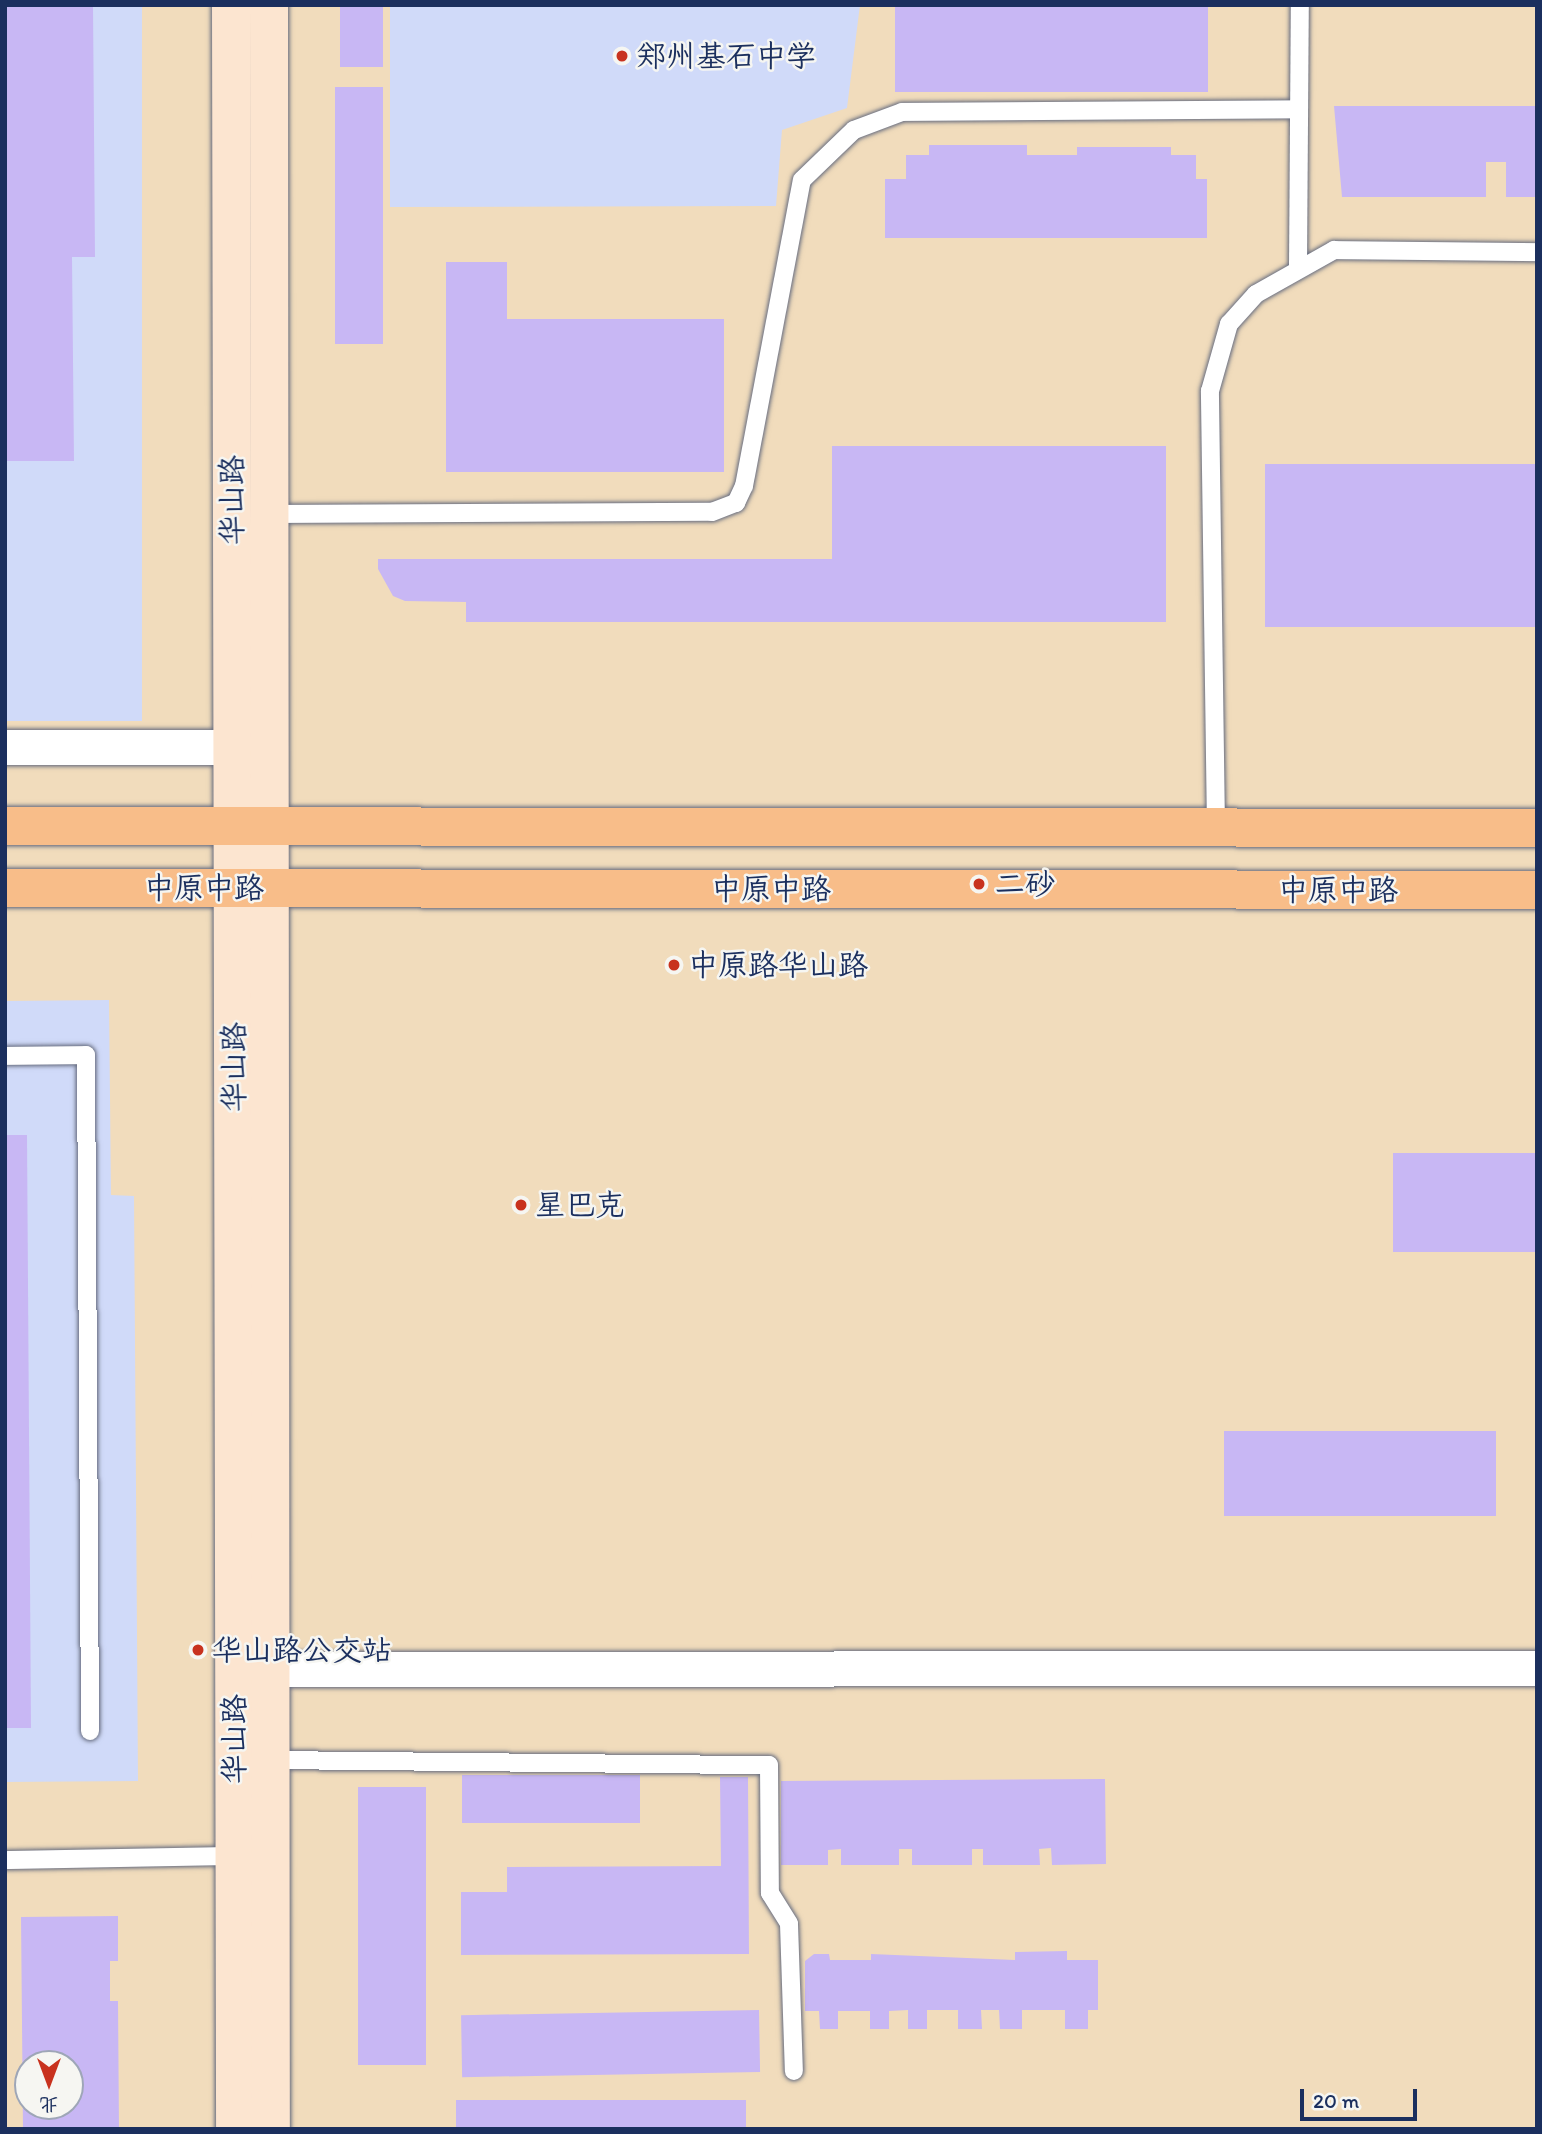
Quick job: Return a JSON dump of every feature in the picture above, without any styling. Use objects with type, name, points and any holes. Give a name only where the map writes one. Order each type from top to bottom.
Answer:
[{"type":"main road","name":"中原中路","points":[[5,826],[1537,828]]},
{"type":"main road","name":"中原中路","points":[[5,888],[1537,890]]},
{"type":"street","name":"华山路","points":[[231,5],[233,747],[251,827]]},
{"type":"street","name":"华山路","points":[[235,2129],[234,1856],[251,827],[269,514],[268,5]]},
{"type":"street","points":[[5,747],[233,747]]},
{"type":"street","name":"华山路","points":[[251,888],[270,1669],[271,2129]]},
{"type":"street","points":[[270,1669],[1537,1668]]},
{"type":"lane","points":[[1298,266],[1300,5]]},
{"type":"lane","points":[[269,514],[712,512],[736,503],[744,486],[802,180],[854,130],[902,112],[1299,109]]},
{"type":"lane","points":[[1216,828],[1210,391],[1229,324],[1256,294],[1298,266],[1334,250],[1537,252]]},
{"type":"lane","points":[[5,1056],[86,1055],[90,1731]]},
{"type":"lane","points":[[270,1760],[769,1765],[770,1893],[789,1924],[793,2071]]},
{"type":"lane","points":[[5,1860],[234,1856]]},
{"type":"shaded area","points":[[5,5],[142,5],[142,721],[5,721]]},
{"type":"shaded area","name":"郑州基石中学","points":[[390,5],[860,5],[847,108],[782,130],[776,206],[390,207]]},
{"type":"shaded area","points":[[109,1000],[111,1195],[134,1196],[138,1781],[5,1782],[5,1001]]},
{"type":"building","points":[[5,5],[93,5],[95,257],[72,257],[74,461],[5,461]]},
{"type":"building","points":[[340,5],[383,5],[383,67],[340,67]]},
{"type":"building","points":[[895,5],[1208,5],[1208,92],[895,92]]},
{"type":"building","points":[[335,87],[383,87],[383,344],[335,344]]},
{"type":"building","points":[[1334,106],[1537,106],[1537,197],[1506,197],[1506,162],[1486,162],[1486,197],[1342,197]]},
{"type":"building","points":[[929,145],[1027,145],[1027,155],[1077,155],[1077,147],[1171,147],[1171,155],[1196,155],[1196,179],[1207,179],[1207,238],[885,238],[885,179],[906,179],[906,155],[929,155]]},
{"type":"building","points":[[446,262],[507,262],[507,319],[724,319],[724,472],[446,472]]},
{"type":"building","points":[[832,446],[1166,446],[1166,622],[466,622],[466,602],[405,601],[393,596],[378,569],[378,559],[832,559]]},
{"type":"building","points":[[1265,464],[1537,464],[1537,627],[1265,627]]},
{"type":"building","points":[[5,1135],[27,1135],[31,1728],[5,1728]]},
{"type":"building","points":[[1393,1153],[1537,1153],[1537,1252],[1393,1252]]},
{"type":"building","points":[[1224,1431],[1496,1431],[1496,1516],[1224,1516]]},
{"type":"building","points":[[462,1775],[640,1775],[640,1823],[462,1823]]},
{"type":"building","points":[[720,1777],[748,1777],[749,1954],[461,1955],[461,1892],[507,1892],[507,1867],[721,1866]]},
{"type":"building","points":[[1105,1779],[1106,1864],[1052,1865],[1051,1848],[1039,1849],[1040,1865],[983,1865],[983,1849],[972,1849],[972,1865],[912,1865],[912,1849],[899,1849],[899,1865],[841,1865],[841,1849],[828,1850],[828,1865],[781,1865],[781,1781]]},
{"type":"building","points":[[358,1787],[426,1787],[426,2065],[358,2065]]},
{"type":"building","points":[[118,1916],[118,1961],[110,1961],[110,2001],[118,2001],[119,2129],[23,2129],[23,2120],[84,2120],[84,2050],[22,2050],[21,1917]]},
{"type":"building","points":[[1067,1951],[1067,1960],[1098,1960],[1098,2010],[1088,2010],[1088,2029],[1065,2029],[1065,2010],[1022,2010],[1022,2029],[1000,2029],[999,2010],[981,2010],[982,2029],[958,2029],[958,2010],[927,2010],[927,2029],[908,2029],[908,2010],[889,2011],[889,2029],[870,2029],[870,2011],[838,2011],[838,2029],[820,2029],[819,2011],[805,2011],[805,1961],[814,1954],[829,1954],[830,1960],[871,1960],[871,1954],[1015,1960],[1015,1952]]},
{"type":"building","points":[[759,2010],[760,2072],[462,2077],[461,2015]]},
{"type":"building","points":[[456,2100],[746,2100],[746,2129],[456,2129]]},
{"type":"place","name":"郑州基石中学","points":[[622,56]]},
{"type":"place","name":"二砂","points":[[979,884]]},
{"type":"place","name":"中原路华山路","points":[[674,965]]},
{"type":"place","name":"星巴克","points":[[521,1205]]},
{"type":"place","name":"华山路公交站","points":[[198,1650]]}]
